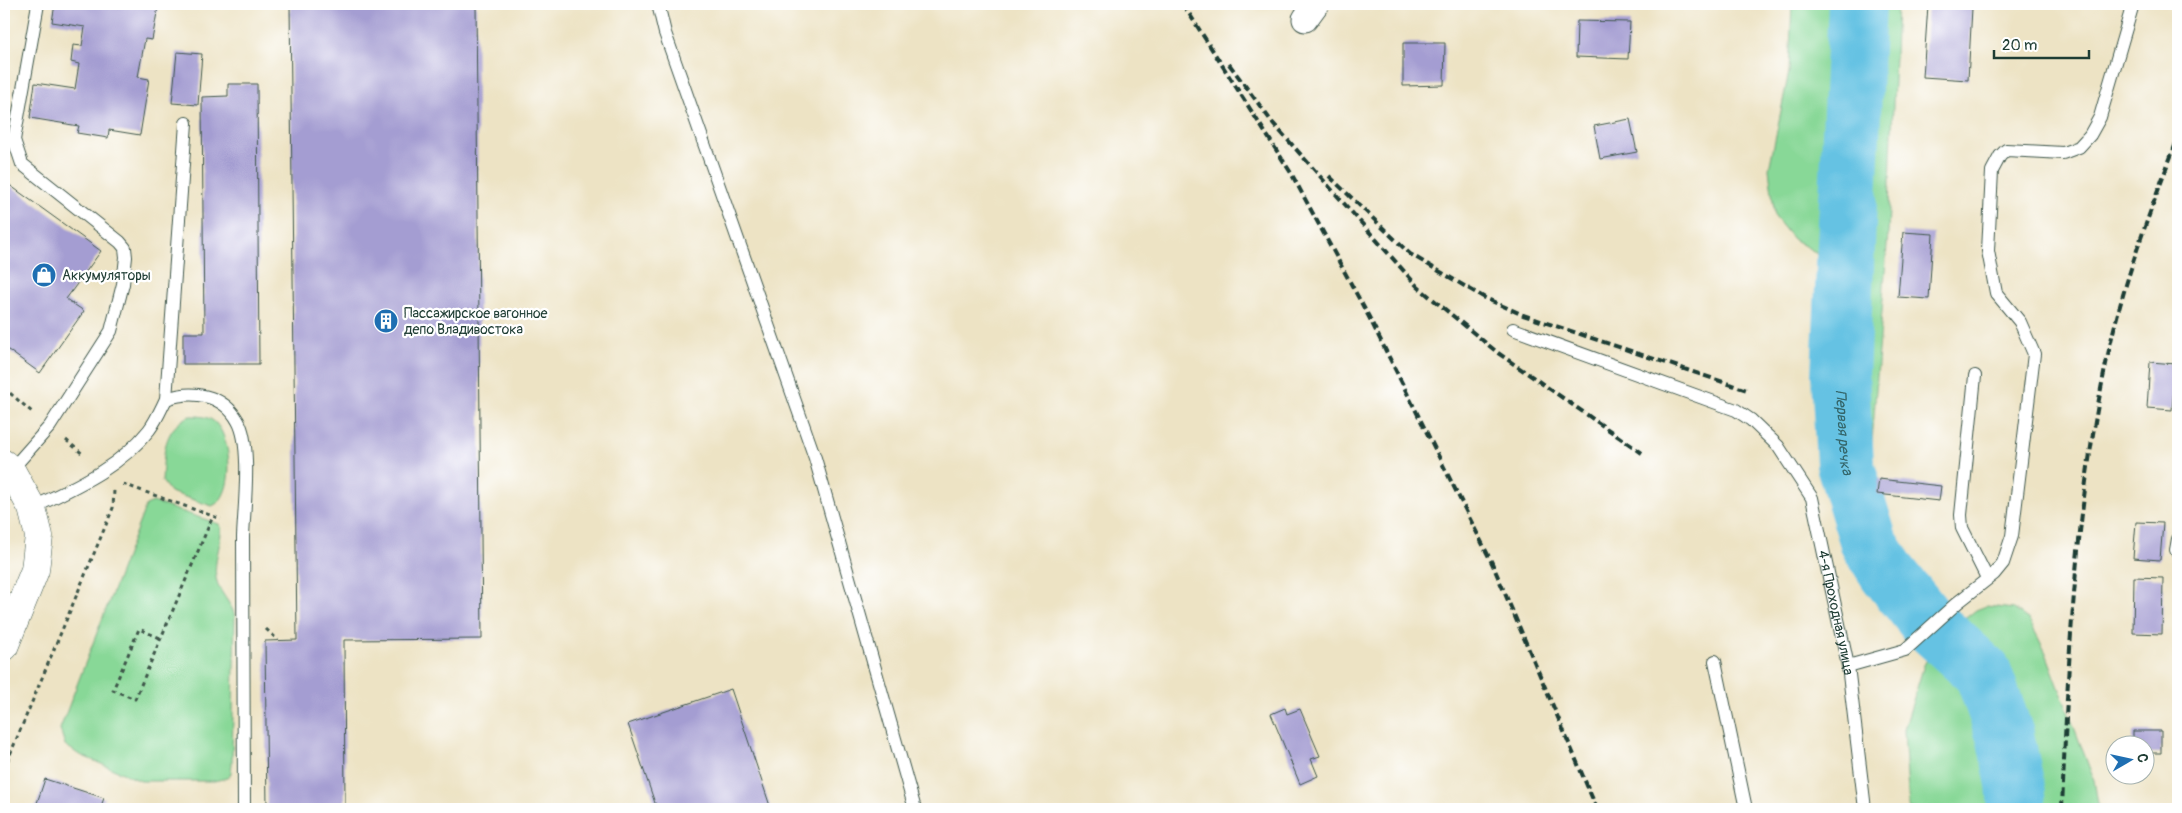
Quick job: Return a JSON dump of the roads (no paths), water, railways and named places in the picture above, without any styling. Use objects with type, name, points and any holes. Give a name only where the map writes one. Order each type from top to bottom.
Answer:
[{"type":"main road","points":[[4,648],[35,570],[39,536],[32,508],[7,467]]},
{"type":"lane","points":[[7,467],[50,426],[111,331],[123,284],[126,257],[125,248],[120,242],[40,180],[22,164],[18,154],[14,140],[38,4]]},
{"type":"lane","points":[[658,4],[665,33],[815,458],[915,809]]},
{"type":"lane","points":[[1848,666],[1905,650],[1957,603],[1994,574],[2003,563],[2012,536],[2034,354],[2020,322],[1996,293],[1988,251],[1992,171],[2000,156],[2006,150],[2063,153],[2079,147],[2090,135],[2100,117],[2133,4]]},
{"type":"lane","points":[[32,508],[104,472],[132,450],[150,428],[166,399],[186,123]]},
{"type":"lane","name":"4-я Проходная улица","points":[[1513,329],[1736,410],[1764,432],[1778,446],[1812,498],[1848,666],[1865,809]]},
{"type":"lane","points":[[1975,376],[1961,515],[1962,528],[1987,578]]},
{"type":"lane","points":[[166,399],[179,394],[197,394],[220,401],[239,421],[246,448],[243,608],[244,809]]},
{"type":"lane","points":[[1715,661],[1746,809]]},
{"type":"waterway","name":"Первая речка","points":[[1857,4],[1840,375],[1845,464],[1869,543],[1888,573],[1928,623],[1983,673],[2005,735],[2015,783],[2017,809]]},
{"type":"railway","points":[[1183,4],[1291,173],[1369,317],[1492,563],[1597,809]]},
{"type":"railway","points":[[1229,64],[1272,122],[1418,287],[1498,353],[1642,453]]},
{"type":"railway","points":[[2062,809],[2075,578],[2081,520],[2098,406],[2115,323],[2131,269],[2178,138]]},
{"type":"railway","points":[[1329,176],[1410,254],[1485,298],[1523,315],[1747,390]]},
{"type":"place","name":"Аккумуляторы","points":[[44,275]]},
{"type":"place","name":"Пассажирское вагонное депо Владивостока","points":[[386,321]]}]
